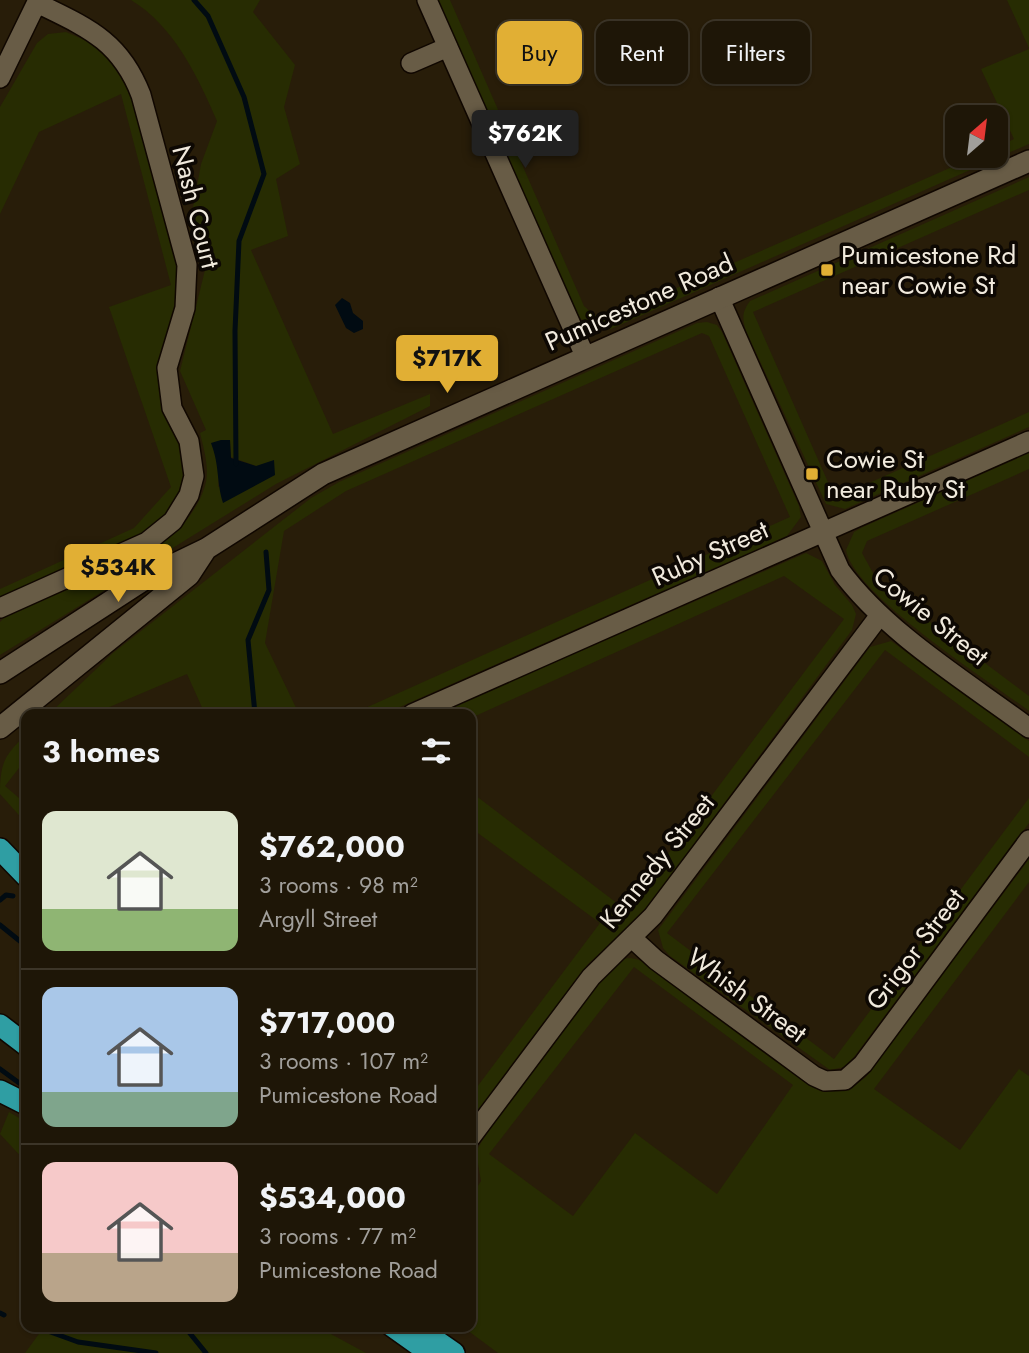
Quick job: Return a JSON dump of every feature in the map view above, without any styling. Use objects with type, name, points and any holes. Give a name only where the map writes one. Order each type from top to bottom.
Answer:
[{"type":"highway","points":[[0,849],[21,871]]},
{"type":"highway","points":[[0,1025],[21,1041]]},
{"type":"highway","points":[[0,1091],[21,1102]]},
{"type":"highway","points":[[400,1332],[430,1353]]},
{"type":"highway","points":[[425,1332],[454,1353]]},
{"type":"highway","points":[[444,1332],[467,1353]]},
{"type":"main road","name":"Pumicestone Road","points":[[0,673],[148,577],[206,549],[323,474],[1029,161]]},
{"type":"main road","name":"Pumicestone Road","points":[[23,709],[189,575],[206,549]]},
{"type":"main road","name":"Pumicestone Road","points":[[0,728],[21,711]]},
{"type":"street","points":[[427,0],[585,356]]},
{"type":"street","points":[[0,79],[37,1]]},
{"type":"street","name":"Nash Court","points":[[0,608],[147,542],[178,515],[194,477],[189,442],[172,408],[167,368],[185,308],[187,265],[141,95],[133,74],[111,45],[37,1]]},
{"type":"street","points":[[411,64],[448,47]]},
{"type":"street","name":"Cowie Street","points":[[719,297],[839,570],[857,593],[880,615],[1029,728]]},
{"type":"street","name":"Ruby Street","points":[[423,709],[1029,441]]},
{"type":"street","name":"Kennedy Street","points":[[476,1130],[591,976],[653,916],[880,615]]},
{"type":"street","name":"Grigor Street","points":[[837,1082],[853,1075],[863,1064],[1029,840]]},
{"type":"street","name":"Whish Street","points":[[632,938],[656,960],[814,1076],[837,1082]]},
{"type":"green space","points":[[131,0],[260,0],[253,12],[295,65],[284,107],[300,164],[276,179],[288,236],[251,250],[333,434],[430,394],[430,406],[276,484],[0,655],[0,622],[4,618],[147,553],[172,534],[192,513],[205,486],[207,466],[200,433],[206,430],[180,371],[207,262],[191,218],[201,164],[217,121],[183,54],[160,24]],"holes":[[[230,441],[231,457],[256,466],[218,487],[220,465]]]},
{"type":"green space","points":[[438,0],[450,0],[584,306],[594,315],[613,316],[950,168],[975,168],[611,329],[593,327],[584,322],[573,308]]},
{"type":"green space","points":[[1007,0],[1029,0],[1029,48]]},
{"type":"green space","points":[[66,32],[87,41],[106,55],[133,93],[181,280],[176,314],[163,347],[160,373],[185,454],[186,478],[172,511],[139,536],[91,560],[0,598],[0,589],[134,528],[171,487],[109,307],[171,285],[121,94],[39,132],[0,214],[0,107],[37,43],[48,34]]},
{"type":"green space","points":[[1029,49],[1029,144],[1008,153],[1008,142],[1014,139],[1008,126],[1008,105],[998,105],[981,69]]},
{"type":"green space","points":[[1029,177],[1029,190],[753,312],[835,498],[1029,412],[1029,427],[845,509],[826,504],[746,331],[744,312],[747,305],[750,301]]},
{"type":"green space","points":[[697,323],[717,325],[722,332],[799,506],[801,517],[787,536],[395,709],[363,709],[790,517],[709,336],[702,333],[346,491],[284,531],[265,643],[297,709],[203,709],[187,674],[105,709],[54,709],[113,653],[311,498],[339,482]]},
{"type":"green space","points":[[1029,453],[1029,469],[867,541],[862,553],[879,584],[1029,696],[1029,711],[897,613],[872,590],[855,569],[846,550],[854,532],[863,527]]},
{"type":"green space","points":[[806,553],[822,561],[856,614],[852,630],[642,915],[588,964],[476,1114],[476,1088],[600,923],[476,832],[476,796],[626,910],[844,619],[784,576],[476,716],[476,709],[447,709]]},
{"type":"green space","points":[[891,641],[1029,741],[1029,757],[885,650],[667,933],[834,1059],[1029,798],[1029,823],[851,1061],[844,1067],[830,1070],[670,956],[663,948],[658,930],[870,647]]},
{"type":"green space","points":[[21,740],[21,765],[5,786],[21,800],[21,817],[0,794],[2,767]]},
{"type":"green space","points":[[1029,859],[1029,882],[874,1089],[960,1150],[1019,1069],[1029,1076],[1029,1353],[498,1353],[470,1332],[476,1332],[476,1189],[481,1181],[476,1152],[546,1051],[610,970],[621,960],[634,959],[647,964],[814,1088],[840,1091],[849,1089],[866,1077]],"holes":[[[634,967],[793,1085],[717,1194],[635,1133],[573,1216],[489,1154]]]},
{"type":"green space","points":[[9,1112],[21,1119],[21,1157],[0,1134]]},
{"type":"green space","points":[[40,1332],[327,1332],[366,1353],[25,1353]]},
{"type":"shaded area","points":[[342,298],[350,303],[353,313],[363,321],[363,329],[354,333],[346,328],[335,305]]},
{"type":"shaded area","points":[[230,440],[231,458],[256,466],[274,460],[275,475],[223,503],[211,443]]},
{"type":"waterway","points":[[194,0],[208,16],[244,97],[264,174],[239,241],[235,331],[236,464]]},
{"type":"waterway","points":[[255,709],[248,640],[269,590],[266,552]]},
{"type":"waterway","points":[[0,900],[6,895],[13,896]]},
{"type":"waterway","points":[[0,925],[21,942]]},
{"type":"waterway","points":[[0,1069],[21,1084]]},
{"type":"waterway","points":[[0,1313],[4,1315]]},
{"type":"waterway","points":[[50,1332],[78,1342],[156,1353]]},
{"type":"waterway","points":[[189,1332],[206,1353]]},
{"type":"place","name":"Pumicestone Rd near Cowie St","points":[[827,270]]},
{"type":"place","name":"Cowie St near Ruby St","points":[[812,474]]}]
